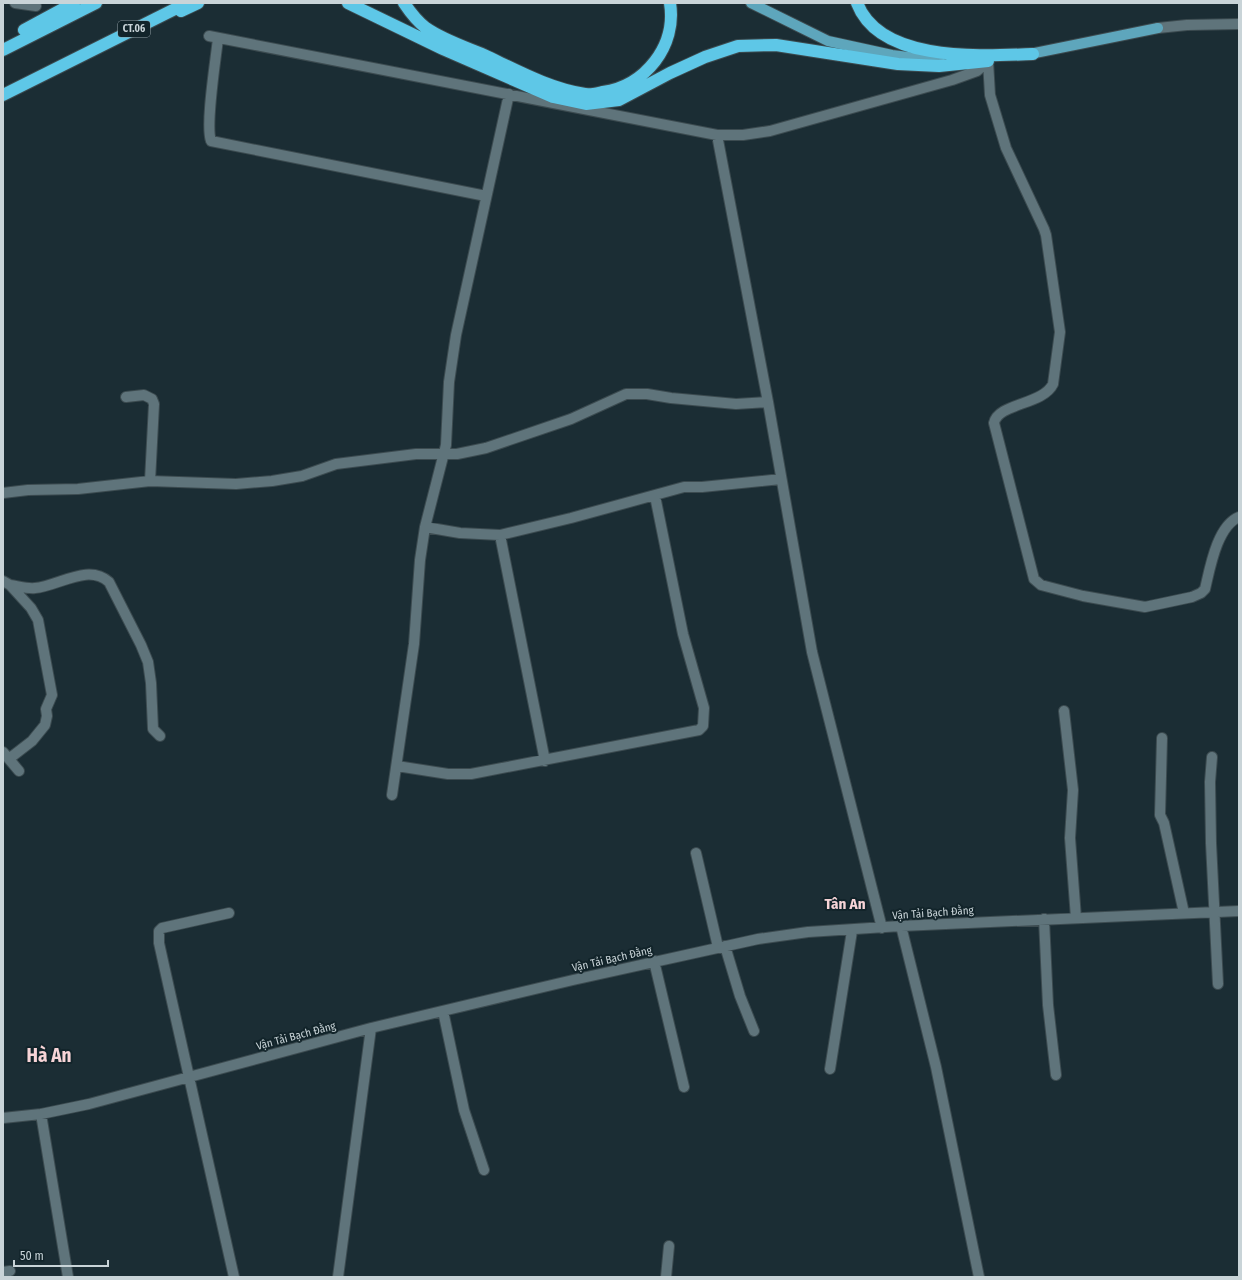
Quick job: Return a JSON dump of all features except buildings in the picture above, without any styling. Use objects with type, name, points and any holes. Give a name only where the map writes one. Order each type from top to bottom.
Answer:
[{"type":"highway","points":[[3,42],[74,3]]},
{"type":"highway","points":[[3,50],[96,3]]},
{"type":"highway","name":"CT.06","points":[[3,95],[187,3]]},
{"type":"highway","points":[[81,56],[198,3]]},
{"type":"highway","points":[[348,3],[443,49],[553,97],[586,104],[619,100],[670,72],[705,57],[738,46],[776,45],[884,62],[919,65],[939,66],[988,61]]},
{"type":"highway","points":[[404,3],[409,11],[426,28],[449,40],[556,87],[587,94],[616,90],[639,78],[658,59],[669,36],[671,10],[670,3]]},
{"type":"highway","points":[[857,3],[869,22],[886,36],[911,46],[955,54],[984,56],[1033,54]]},
{"type":"main road","points":[[751,3],[828,41],[892,55],[945,62],[988,61],[1033,54],[1158,28]]},
{"type":"street","points":[[16,3],[36,6]]},
{"type":"street","points":[[1158,28],[1187,25],[1239,24]]},
{"type":"street","points":[[486,196],[211,141],[209,136],[209,119],[213,37],[717,135],[742,136],[770,131],[952,80],[976,72],[988,61]]},
{"type":"street","points":[[988,61],[990,95],[1006,148],[1044,228],[1053,274],[1060,332],[1053,384],[1050,390],[1039,398],[1012,408],[994,419],[1034,579],[1041,585],[1083,596],[1144,606],[1192,597],[1205,589],[1218,543],[1230,523],[1239,517]]},
{"type":"street","points":[[392,795],[414,644],[420,560],[425,527],[435,482],[444,454],[449,382],[456,335],[509,94]]},
{"type":"street","points":[[717,135],[768,402],[812,652],[882,928]]},
{"type":"street","points":[[3,493],[28,490],[78,489],[150,482],[236,484],[272,481],[302,476],[336,464],[416,454],[457,454],[486,448],[571,419],[626,394],[647,394],[671,398],[736,404],[768,402]]},
{"type":"street","points":[[126,397],[144,395],[152,399],[154,404],[150,482]]},
{"type":"street","points":[[425,527],[460,533],[500,535],[684,487],[702,487],[781,479]]},
{"type":"street","points":[[396,766],[448,774],[471,774],[545,761],[699,730],[703,726],[705,719],[704,708],[683,634],[654,496]]},
{"type":"street","points":[[500,535],[545,761]]},
{"type":"street","points":[[7,583],[34,588],[90,574],[102,576],[109,582],[148,662],[151,683],[153,729],[160,736]]},
{"type":"street","points":[[7,583],[31,608],[38,620],[52,695],[47,705],[45,725],[32,741],[6,755],[19,771]]},
{"type":"street","points":[[1064,711],[1073,790],[1070,838],[1076,918]]},
{"type":"street","points":[[1162,738],[1160,815],[1164,823],[1184,913]]},
{"type":"street","points":[[1212,757],[1210,782],[1218,984]]},
{"type":"street","points":[[696,853],[721,946],[754,1032]]},
{"type":"street","name":"Vận Tải Bạch Đằng","points":[[3,1118],[41,1114],[89,1104],[371,1028],[721,946],[808,932],[852,931],[901,926],[1239,910]]},
{"type":"street","points":[[229,913],[162,928],[159,931],[159,943],[234,1277]]},
{"type":"street","points":[[1044,919],[1048,1005],[1056,1075]]},
{"type":"street","points":[[901,926],[936,1067],[980,1277]]},
{"type":"street","points":[[830,1069],[852,931]]},
{"type":"street","points":[[654,961],[684,1087]]},
{"type":"street","points":[[443,1011],[464,1110],[484,1170]]},
{"type":"street","points":[[338,1277],[371,1028]]},
{"type":"street","points":[[41,1114],[68,1277]]},
{"type":"street","points":[[666,1277],[669,1246]]},
{"type":"district","name":"Tân An","points":[[845,904]]},
{"type":"district","name":"Hà An","points":[[49,1055]]}]
